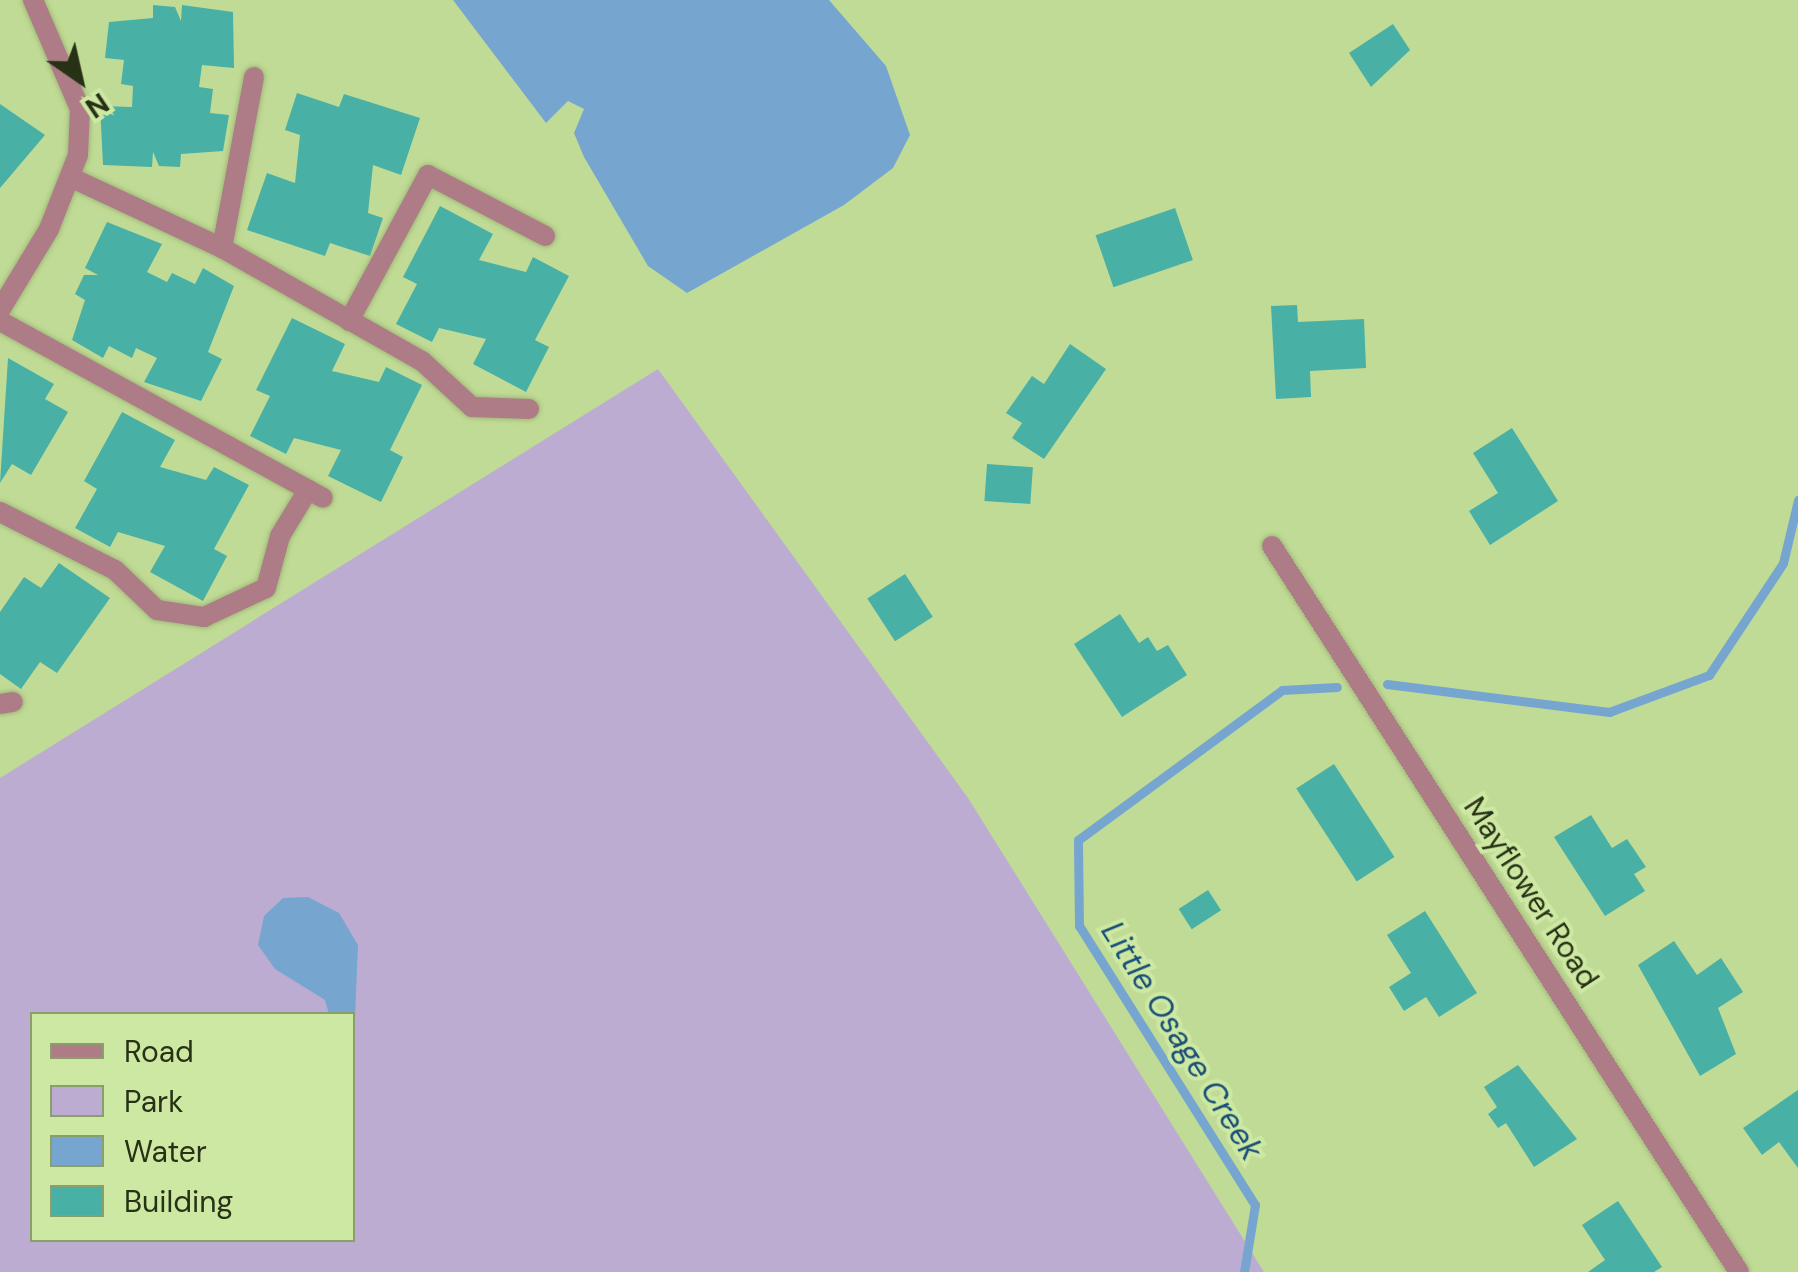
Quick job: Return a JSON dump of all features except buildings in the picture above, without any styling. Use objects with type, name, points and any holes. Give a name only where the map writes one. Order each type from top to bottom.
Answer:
[{"type":"street","points":[[2,301],[72,178],[80,109],[32,0]]},
{"type":"street","points":[[222,248],[254,77]]},
{"type":"street","points":[[349,321],[428,175],[545,236]]},
{"type":"street","points":[[72,178],[222,248],[349,321],[449,379],[472,408],[529,409]]},
{"type":"street","points":[[0,321],[315,494],[280,536],[266,588],[204,616],[166,614],[103,563],[0,512]]},
{"type":"street","name":"Mayflower Road","points":[[1272,546],[1739,1272]]},
{"type":"green space","points":[[658,369],[968,798],[1264,1272],[0,1272],[0,778]]},
{"type":"water","points":[[453,0],[829,0],[886,66],[910,135],[893,168],[844,205],[687,293],[648,266],[584,157],[574,133],[584,109],[568,101],[546,123]]},
{"type":"water","points":[[308,897],[339,913],[358,945],[355,1018],[355,1012],[328,1012],[325,1000],[275,969],[258,945],[264,916],[283,898]]},
{"type":"waterway","name":"Little Osage Creek","points":[[1387,684],[1609,712],[1709,675],[1783,563],[1798,500]]},
{"type":"waterway","name":"Little Osage Creek","points":[[1244,1272],[1255,1205],[1079,926],[1078,840],[1282,690],[1337,687]]}]
